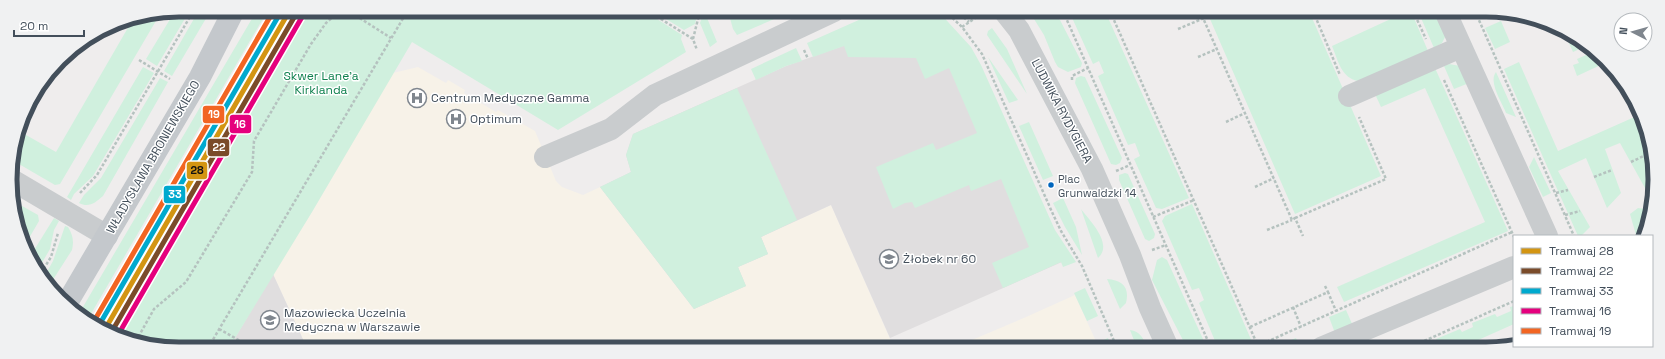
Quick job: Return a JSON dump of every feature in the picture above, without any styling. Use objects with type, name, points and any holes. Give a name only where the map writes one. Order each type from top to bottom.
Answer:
[{"type":"main road","name":"WŁADYSŁAWA BRONIEWSKIEGO","points":[[69,299],[200,77],[230,17]]},
{"type":"street","points":[[545,156],[611,128],[655,94],[821,17]]},
{"type":"street","name":"LUDWIKA RYDYGIERA","points":[[1009,17],[1019,30],[1092,169],[1130,255],[1150,308],[1165,342]]},
{"type":"street","points":[[1448,17],[1547,235]]},
{"type":"street","points":[[1349,96],[1461,47]]},
{"type":"street","points":[[17,183],[106,236]]},
{"type":"street","points":[[1335,342],[1513,268]]},
{"type":"path","points":[[79,195],[97,175],[190,17]]},
{"type":"path","points":[[139,336],[154,309],[186,282],[252,172],[254,141],[311,44],[326,23],[333,17]]},
{"type":"path","points":[[358,17],[391,38]]},
{"type":"path","points":[[211,342],[404,17]]},
{"type":"path","points":[[659,17],[693,39]]},
{"type":"path","points":[[698,17],[693,39],[699,55]]},
{"type":"path","points":[[951,17],[962,27],[984,59],[1052,212],[1082,266],[1114,342]]},
{"type":"path","points":[[963,17],[969,22]]},
{"type":"path","points":[[962,27],[977,17]]},
{"type":"path","points":[[1065,17],[1208,342]]},
{"type":"path","points":[[1113,17],[1256,342]]},
{"type":"path","points":[[1178,29],[1208,17]]},
{"type":"path","points":[[1267,230],[1386,178],[1316,17]]},
{"type":"path","points":[[1416,17],[1514,235]]},
{"type":"path","points":[[1478,17],[1574,235]]},
{"type":"path","points":[[1204,19],[1274,178],[1293,219],[1303,236]]},
{"type":"path","points":[[1198,57],[1217,49]]},
{"type":"path","points":[[139,60],[170,79]]},
{"type":"path","points":[[1226,122],[1245,113]]},
{"type":"path","points":[[1631,162],[1646,155]]},
{"type":"path","points":[[1112,172],[1130,164]]},
{"type":"path","points":[[1594,178],[1612,170]]},
{"type":"path","points":[[1255,187],[1274,178]]},
{"type":"path","points":[[1556,193],[1568,190]]},
{"type":"path","points":[[1153,217],[1194,200]]},
{"type":"path","points":[[1565,215],[1580,211]]},
{"type":"path","points":[[43,269],[51,256],[60,228]]},
{"type":"path","points":[[1267,342],[1512,232]]},
{"type":"path","points":[[1325,286],[1336,311]]},
{"type":"path","points":[[1250,326],[1328,292]]},
{"type":"path","points":[[1420,342],[1513,301]]},
{"type":"path","points":[[1293,307],[1301,327]]},
{"type":"path","points":[[219,329],[242,342]]},
{"type":"shaded area","points":[[891,29],[939,35],[1062,262],[890,338],[831,205],[761,237],[768,254],[738,267],[746,286],[694,309],[600,187],[631,172],[626,155],[633,134],[786,66]]},
{"type":"shaded area","points":[[418,67],[446,83],[448,80],[465,90],[464,93],[496,112],[498,110],[535,131],[556,181],[562,187],[583,195],[600,187],[694,309],[738,267],[768,254],[761,237],[831,205],[891,342],[304,342],[273,274],[312,212],[393,73]]},
{"type":"shaded area","name":"Mazowiecka Uczelnia Medyczna w Warszawie","points":[[273,274],[304,342],[233,342]]},
{"type":"shaded area","points":[[1075,295],[1096,342],[967,342]]},
{"type":"green space","points":[[171,17],[186,17],[157,66],[146,59]]},
{"type":"green space","points":[[195,17],[207,17],[172,76],[164,71]]},
{"type":"green space","points":[[253,17],[264,17],[90,316],[82,309]]},
{"type":"green space","name":"Skwer Lane'a Kirklanda","points":[[292,17],[654,17],[682,35],[681,39],[686,52],[558,130],[412,42],[312,212],[233,342],[158,341],[117,330],[112,327]]},
{"type":"green space","points":[[663,17],[697,17],[695,24],[684,30]]},
{"type":"green space","points":[[702,17],[707,17],[717,42],[710,47],[700,23]]},
{"type":"green space","points":[[730,17],[779,17],[737,35],[733,29]]},
{"type":"green space","points":[[866,17],[944,17],[971,47],[981,65],[1055,230],[1076,262],[1063,267],[1061,262],[1003,288],[992,263],[1029,247],[1001,179],[971,191],[969,185],[915,208],[912,202],[905,203],[893,209],[876,167],[933,143],[936,150],[977,133],[949,68],[925,79],[916,58],[848,57],[844,46],[813,57],[807,43]]},
{"type":"green space","points":[[1033,17],[1055,17],[1060,20],[1082,63],[1081,67],[1068,72],[1058,67],[1044,35]]},
{"type":"green space","points":[[1072,17],[1108,17],[1189,198],[1162,209],[1156,208],[1134,159],[1140,156],[1135,143],[1128,145],[1098,76],[1104,73],[1099,61],[1093,64]]},
{"type":"green space","points":[[1215,17],[1312,17],[1381,176],[1295,214],[1210,19]]},
{"type":"green space","points":[[1395,17],[1414,17],[1428,51],[1358,81],[1348,76],[1341,68],[1332,46]]},
{"type":"green space","points":[[1421,17],[1438,17],[1446,35],[1442,43],[1434,48]]},
{"type":"green space","points":[[158,18],[60,184],[55,185],[18,163],[24,134],[56,152],[129,25]]},
{"type":"green space","points":[[1501,21],[1510,42],[1495,49],[1485,28]]},
{"type":"green space","points":[[992,28],[1007,49],[1027,94],[987,35],[988,31]]},
{"type":"green space","points":[[1567,39],[1581,48],[1573,52]]},
{"type":"green space","points":[[796,48],[802,61],[786,66],[756,80],[751,69]]},
{"type":"green space","points":[[1588,54],[1600,65],[1577,76],[1573,65],[1579,63],[1577,59]]},
{"type":"green space","points":[[988,57],[1018,100],[1009,103]]},
{"type":"green space","points":[[1519,62],[1558,151],[1636,116],[1647,158],[1648,188],[1645,188],[1620,143],[1605,149],[1621,193],[1607,208],[1586,158],[1558,171],[1590,227],[1582,235],[1578,235],[1504,69]]},
{"type":"green space","points":[[1449,64],[1460,66],[1469,83],[1454,89],[1444,66]]},
{"type":"green space","points":[[143,67],[154,73],[93,176],[74,194],[71,200],[67,197]]},
{"type":"green space","points":[[1435,68],[1508,231],[1344,302],[1337,287],[1485,222],[1425,88],[1381,107],[1375,94]]},
{"type":"green space","points":[[1496,72],[1516,117],[1506,113],[1499,98],[1494,81]]},
{"type":"green space","points":[[1081,76],[1085,77],[1122,158],[1120,163],[1116,165],[1111,164],[1075,83],[1076,78]]},
{"type":"green space","points":[[160,78],[168,82],[103,196],[89,205],[79,203],[84,195],[101,178]]},
{"type":"green space","points":[[737,88],[797,220],[761,237],[768,254],[738,267],[746,286],[694,309],[600,187],[631,172],[626,155],[633,134]]},
{"type":"green space","points":[[1029,122],[1053,176],[1043,180],[1019,126]]},
{"type":"green space","points":[[1534,157],[1551,193],[1543,197],[1529,167]]},
{"type":"green space","points":[[1125,173],[1128,174],[1155,234],[1154,238],[1149,241],[1145,239],[1119,180],[1119,175]]},
{"type":"green space","points":[[1063,198],[1076,227],[1082,255],[1065,227],[1053,203]]},
{"type":"green space","points":[[19,204],[38,215],[39,221],[28,239]]},
{"type":"green space","points":[[1192,204],[1252,342],[1215,342],[1199,303],[1204,300],[1199,288],[1192,290],[1162,221],[1165,216]]},
{"type":"green space","points":[[1638,208],[1645,209],[1638,234],[1636,235],[1630,214]]},
{"type":"green space","points":[[1081,209],[1102,239],[1102,252],[1098,258]]},
{"type":"green space","points":[[54,218],[59,221],[54,230],[50,249],[41,265],[34,251]]},
{"type":"green space","points":[[65,226],[68,227],[72,235],[72,250],[53,280],[46,273],[53,261]]},
{"type":"green space","points":[[1162,257],[1167,260],[1203,339],[1202,342],[1184,342],[1152,280],[1157,260]]},
{"type":"green space","points":[[1107,279],[1121,283],[1126,289],[1126,303],[1120,309]]},
{"type":"green space","points":[[1085,288],[1098,316],[1087,321],[1074,293]]},
{"type":"green space","points":[[1513,306],[1513,324],[1474,342],[1437,342],[1436,339],[1460,329],[1462,332],[1473,327],[1472,323],[1495,314],[1497,317],[1511,311],[1510,307]]},
{"type":"green space","points":[[1346,310],[1353,326],[1335,333],[1329,317]]},
{"type":"green space","points":[[1130,330],[1141,336],[1144,342],[1135,342]]},
{"type":"green space","points":[[1108,338],[1110,342],[1099,342]]},
{"type":"green space","points":[[1296,338],[1298,342],[1286,342]]},
{"type":"tram line","name":"19","points":[[96,319],[270,17]]},
{"type":"tram line","name":"33","points":[[101,322],[278,17]]},
{"type":"tram line","name":"28","points":[[108,325],[286,17]]},
{"type":"tram line","name":"22","points":[[114,328],[294,17]]},
{"type":"tram line","name":"16","points":[[120,331],[302,17]]},
{"type":"place","name":"Centrum Medyczne Gamma","points":[[417,98]]},
{"type":"place","name":"Optimum","points":[[456,119]]},
{"type":"place","name":"Plac Grunwaldzki 14","points":[[1051,185]]},
{"type":"place","name":"Żłobek nr 60","points":[[889,259]]},
{"type":"place","name":"Mazowiecka Uczelnia Medyczna w Warszawie","points":[[270,320]]}]
